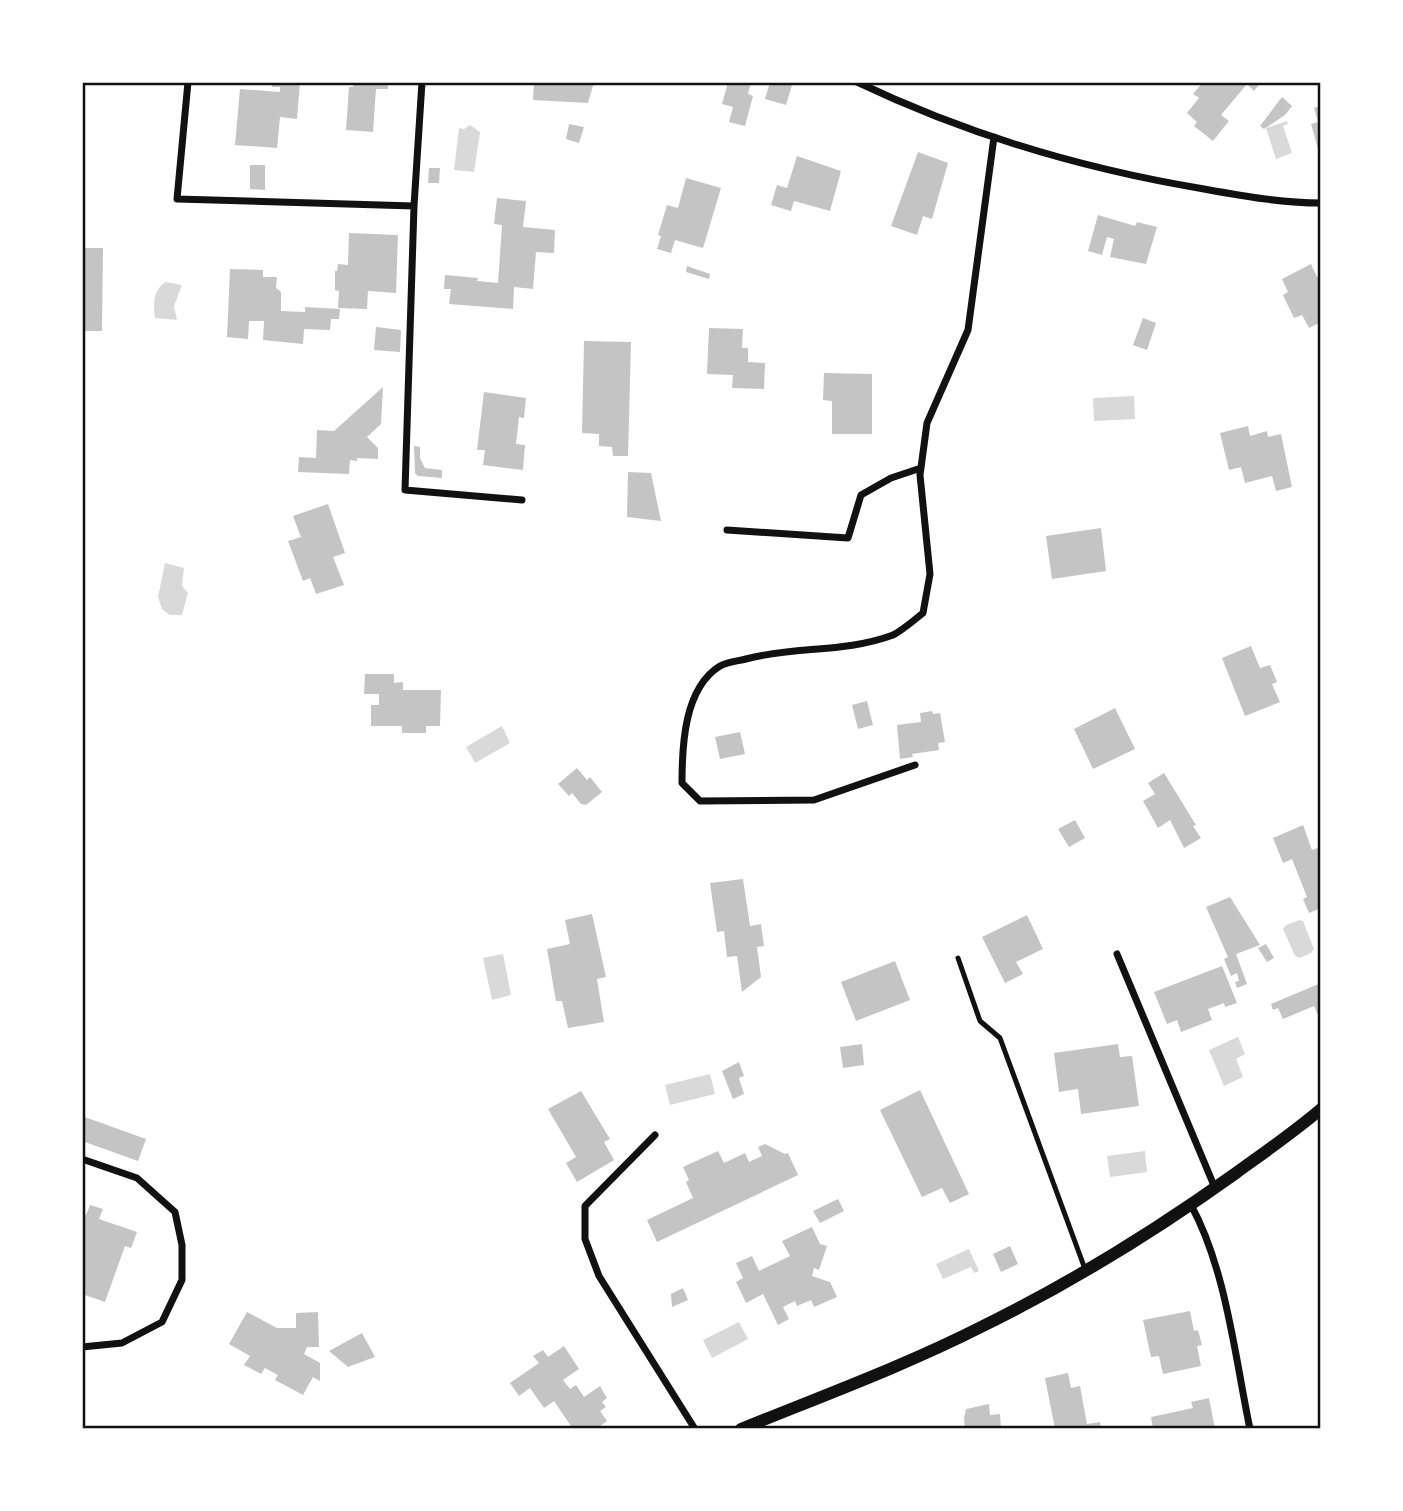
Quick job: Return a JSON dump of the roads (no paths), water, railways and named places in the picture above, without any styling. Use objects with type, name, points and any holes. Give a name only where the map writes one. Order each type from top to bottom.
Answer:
[{"type":"street","points":[[188,82],[177,199],[414,206]]},
{"type":"street","points":[[422,82],[414,206],[405,490],[522,500]]},
{"type":"street","points":[[857,82],[917,111],[1061,160],[1180,186],[1287,203],[1321,203]]},
{"type":"street","points":[[915,765],[814,800],[700,801],[682,783],[682,753],[687,721],[700,686],[720,666],[772,652],[841,648],[894,634],[923,614],[930,574],[921,468],[927,423],[968,330],[994,137]]},
{"type":"street","points":[[727,530],[848,538],[861,495],[891,478],[921,468]]},
{"type":"street","points":[[1116,954],[1215,1188]]},
{"type":"street","points":[[741,1429],[885,1371],[981,1327],[1085,1272],[1191,1205],[1321,1109]]},
{"type":"street","points":[[655,1135],[585,1206],[585,1239],[599,1276],[695,1429]]},
{"type":"street","points":[[82,1159],[137,1178],[175,1212],[182,1245],[182,1280],[162,1322],[122,1343],[82,1347]]},
{"type":"street","points":[[1191,1205],[1209,1245],[1219,1280],[1250,1429]]},
{"type":"lane","points":[[958,958],[980,1021],[1000,1038],[1085,1272]]}]
